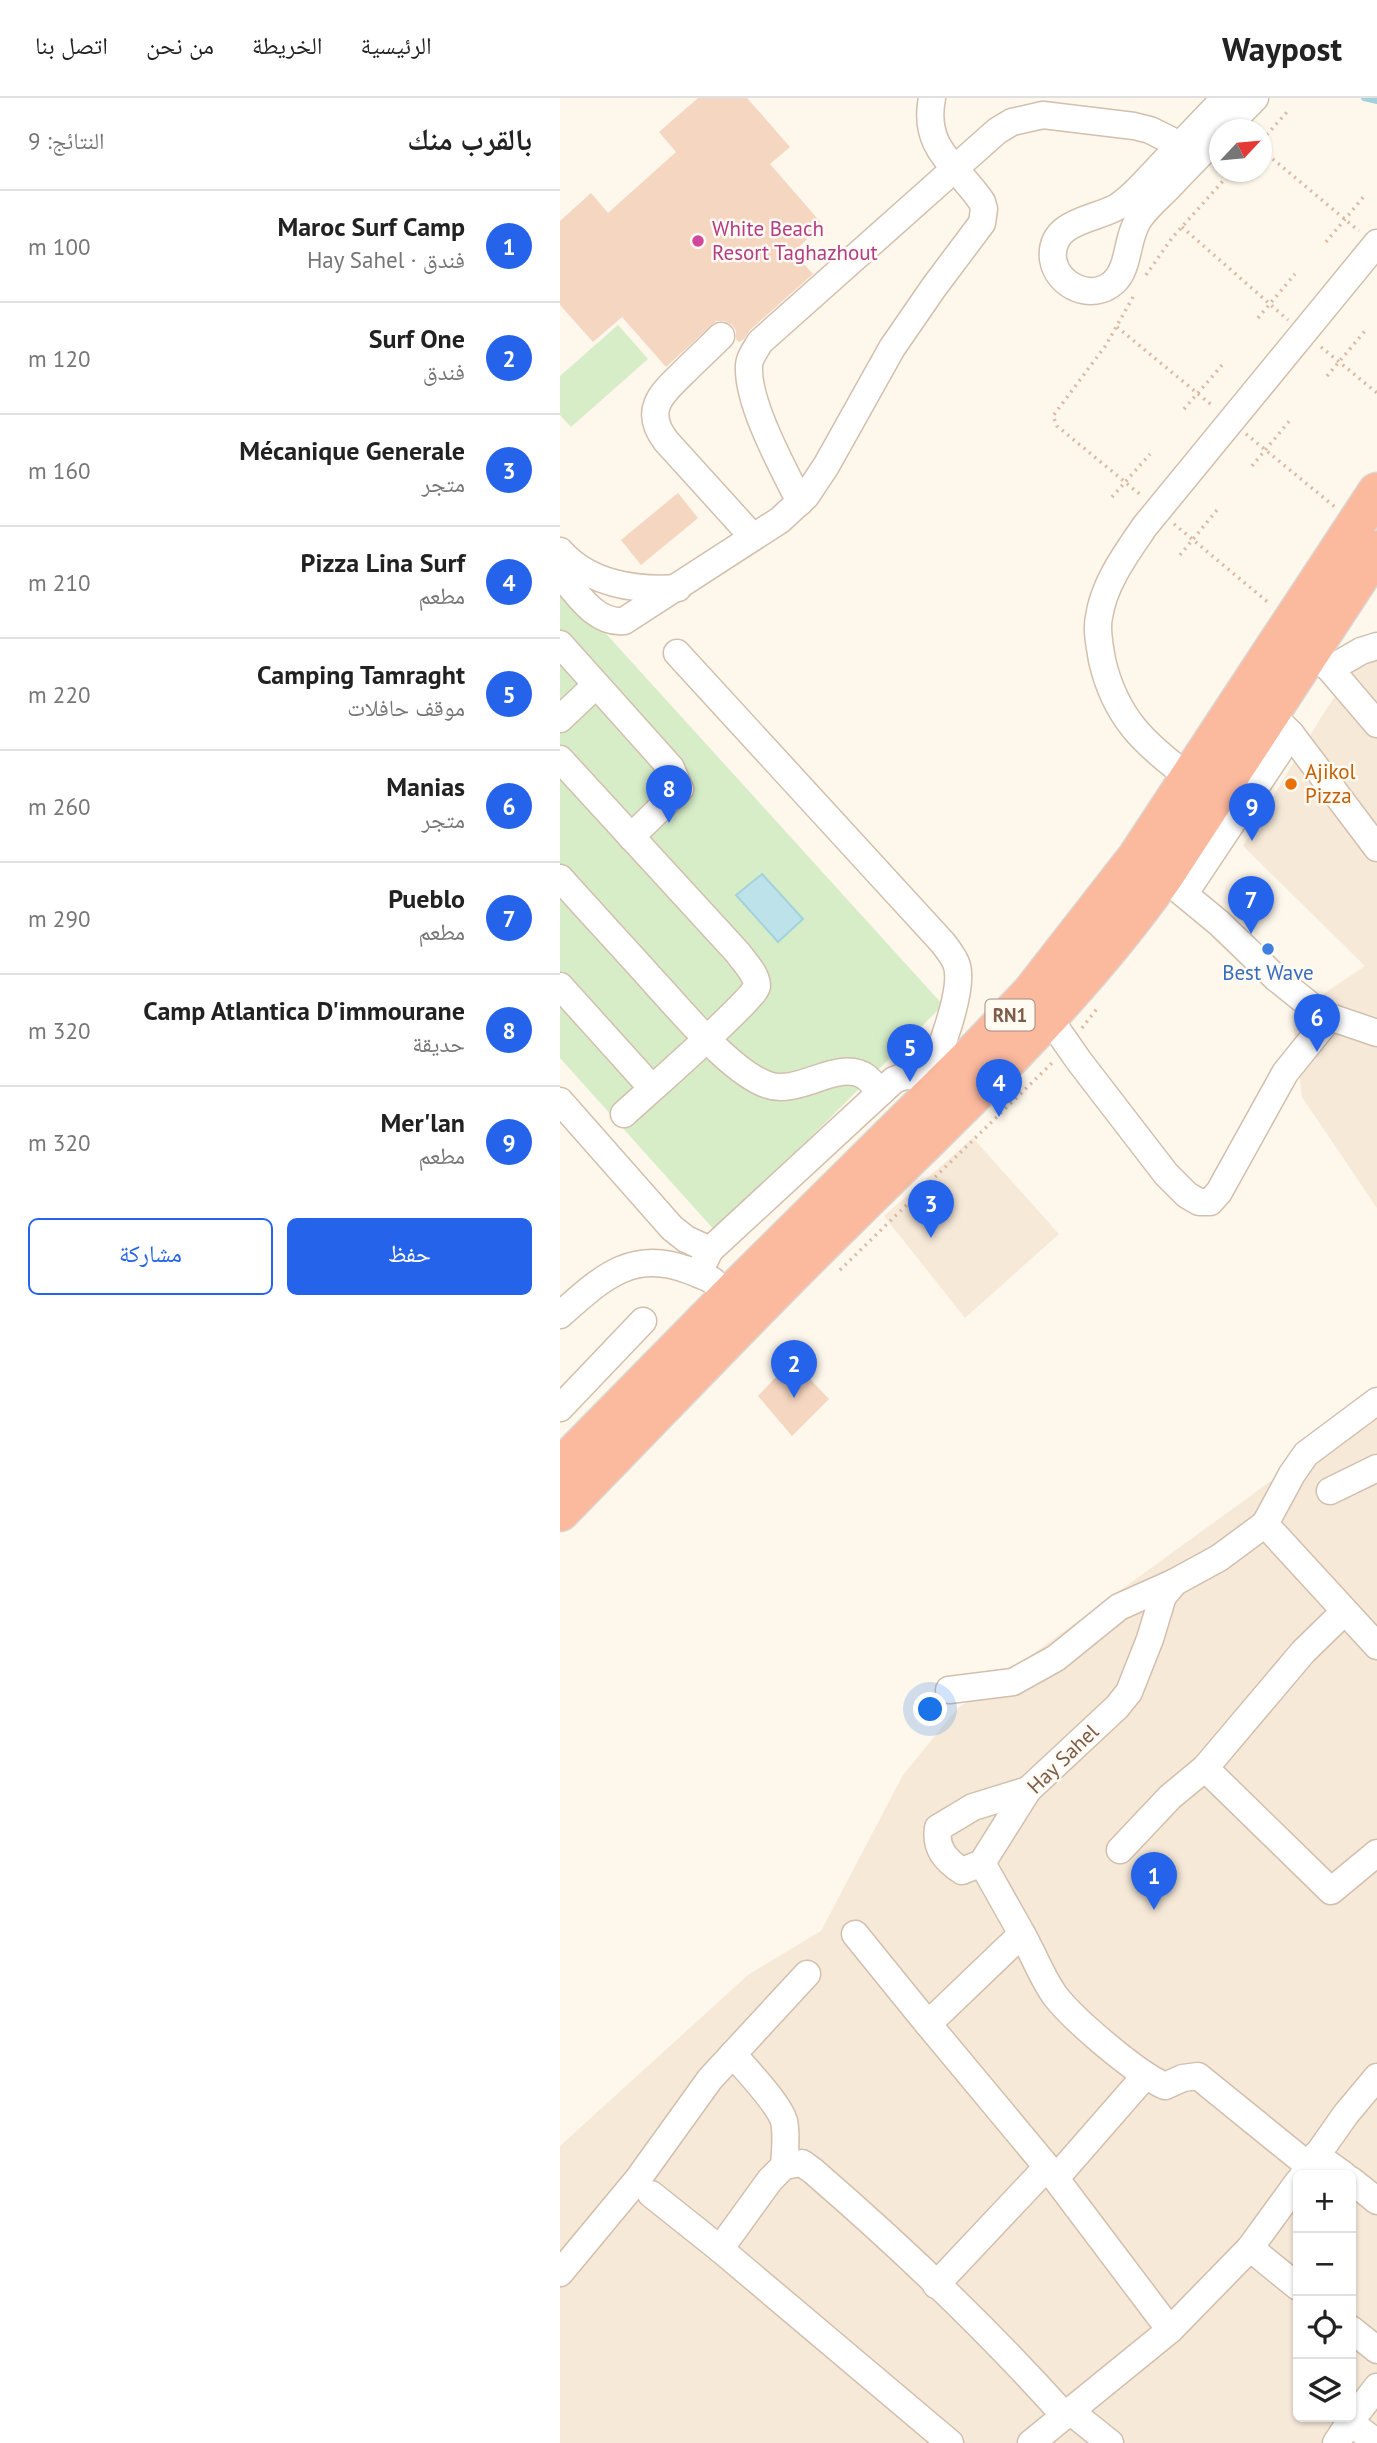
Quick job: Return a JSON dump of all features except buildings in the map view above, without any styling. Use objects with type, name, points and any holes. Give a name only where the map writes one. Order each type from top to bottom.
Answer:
[{"type":"highway","name":"RN1","points":[[560,1468],[732,1294],[940,1094],[1049,1018],[1146,902],[1162,875],[1281,724],[1377,492]]},
{"type":"highway","name":"RN1","points":[[560,1512],[800,1265],[940,1094],[1031,993],[1162,875],[1190,778],[1311,648],[1377,550]]},
{"type":"street","points":[[560,574],[596,614],[617,622],[631,618],[780,520],[800,502],[821,474],[892,348],[982,223],[982,202],[938,147],[931,130],[929,112],[932,98]]},
{"type":"street","points":[[1209,146],[1137,221],[1128,243],[1122,270],[1113,283],[1099,290],[1084,291],[1069,286],[1058,274],[1053,258],[1055,241],[1065,228],[1106,212],[1130,197],[1225,98]]},
{"type":"street","points":[[1235,119],[1255,98]]},
{"type":"street","points":[[800,502],[759,411],[750,383],[748,363],[760,342],[997,131],[1012,122],[1043,115],[1134,125],[1180,145]]},
{"type":"street","points":[[1190,778],[1153,751],[1132,727],[1107,678],[1100,650],[1098,619],[1104,598],[1116,570],[1158,511],[1377,244]]},
{"type":"street","points":[[720,336],[663,391],[655,411],[655,422],[666,441],[753,537]]},
{"type":"street","points":[[560,551],[584,570],[606,581],[629,587],[678,587]]},
{"type":"street","points":[[560,644],[671,768],[678,782],[680,789],[631,837]]},
{"type":"street","points":[[1311,648],[1361,650],[1377,646]]},
{"type":"street","points":[[1311,648],[1377,724]]},
{"type":"street","points":[[677,653],[943,943],[957,963],[958,990],[938,1059],[940,1094]]},
{"type":"street","points":[[560,719],[596,685]]},
{"type":"street","points":[[1281,724],[1377,848]]},
{"type":"street","points":[[560,759],[738,953],[755,976],[757,989],[753,994],[624,1114]]},
{"type":"street","points":[[1162,875],[1311,1006],[1330,1017],[1377,1033]]},
{"type":"street","points":[[560,878],[705,1039],[751,1077],[768,1086],[783,1088],[840,1072],[864,1075],[881,1092]]},
{"type":"street","points":[[560,986],[652,1088]]},
{"type":"street","points":[[1049,1018],[1166,1174],[1186,1195],[1199,1202],[1210,1202],[1219,1192],[1285,1073],[1330,1017]]},
{"type":"street","points":[[698,1274],[710,1250],[894,1080],[912,1074],[940,1094]]},
{"type":"street","points":[[560,1101],[671,1228],[710,1250]]},
{"type":"street","points":[[560,1315],[602,1279],[624,1267],[651,1261],[677,1266],[698,1274],[732,1294]]},
{"type":"street","points":[[560,1408],[643,1321]]},
{"type":"street","points":[[1377,1401],[1306,1454],[1265,1524],[1377,1646]]},
{"type":"street","points":[[1330,1491],[1377,1468]]},
{"type":"street","name":"Hay Sahel","points":[[982,1863],[1028,1790],[1117,1707],[1129,1692],[1150,1639],[1158,1605],[1175,1582],[1219,1558],[1265,1524]]},
{"type":"street","points":[[949,1690],[1013,1682],[1056,1658],[1119,1607],[1175,1582]]},
{"type":"street","points":[[1120,1850],[1170,1797],[1205,1768],[1303,1652],[1344,1612]]},
{"type":"street","points":[[1205,1768],[1331,1891],[1377,1853]]},
{"type":"street","points":[[1028,1790],[973,1807],[938,1828],[938,1847],[952,1864],[962,1871],[982,1863],[1055,1996],[1145,2076],[1165,2086],[1183,2078],[1198,2076],[1307,2170],[1346,2113],[1377,2077]]},
{"type":"street","points":[[855,1934],[1051,2172],[1170,2330]]},
{"type":"street","points":[[929,2025],[1022,1934]]},
{"type":"street","points":[[560,2273],[638,2179],[710,2079],[807,1974]]},
{"type":"street","points":[[733,2054],[768,2095],[783,2119],[786,2142],[784,2166]]},
{"type":"street","points":[[936,2285],[1145,2076]]},
{"type":"street","points":[[720,2249],[770,2180],[784,2166],[802,2163],[874,2224],[1037,2385],[1068,2413],[1110,2443]]},
{"type":"street","points":[[1356,2184],[1377,2201]]},
{"type":"street","points":[[1031,2443],[1170,2330],[1250,2248],[1293,2189]]},
{"type":"street","points":[[652,2194],[950,2443]]},
{"type":"street","points":[[1250,2248],[1293,2283]]},
{"type":"street","points":[[1356,2333],[1377,2350]]},
{"type":"street","points":[[1377,2387],[1343,2432],[1377,2442]]},
{"type":"path","points":[[1272,129],[1287,112]]},
{"type":"path","points":[[1272,158],[1377,244]]},
{"type":"path","points":[[1143,280],[1182,227],[1222,182]]},
{"type":"path","points":[[1326,242],[1365,195]]},
{"type":"path","points":[[1182,227],[1304,334],[1377,393]]},
{"type":"path","points":[[1258,318],[1295,274]]},
{"type":"path","points":[[1136,292],[1106,345],[1053,416],[1057,426],[1193,540],[1311,648]]},
{"type":"path","points":[[1327,376],[1365,331]]},
{"type":"path","points":[[1184,409],[1223,364]]},
{"type":"path","points":[[1252,466],[1291,419]]},
{"type":"path","points":[[1112,497],[1150,454]]},
{"type":"path","points":[[1180,555],[1217,510]]},
{"type":"shaded area","points":[[1377,632],[1377,1208],[1302,1097],[1292,1015],[1365,966],[1243,846]]},
{"type":"shaded area","points":[[973,1138],[1059,1234],[965,1318],[884,1216]]},
{"type":"shaded area","points":[[1377,1404],[1377,2443],[560,2443],[560,2146],[748,1975],[821,1931],[903,1775],[957,1709]]},
{"type":"green space","points":[[618,325],[648,359],[571,427],[560,415],[560,376]]},
{"type":"green space","points":[[560,583],[943,1005],[716,1232],[560,1058]]},
{"type":"water","points":[[762,874],[803,919],[778,942],[736,895]]},
{"type":"waterway","points":[[1364,98],[1377,101]]},
{"type":"place","name":"White Beach Resort Taghazhout","points":[[698,241]]},
{"type":"place","name":"Ajikol Pizza","points":[[1291,784]]},
{"type":"place","name":"Camp Atlantica D'immourane","points":[[669,823]]},
{"type":"place","name":"Mer'lan","points":[[1252,841]]},
{"type":"place","name":"Pueblo","points":[[1251,934]]},
{"type":"place","name":"Best Wave","points":[[1268,949]]},
{"type":"place","name":"Manias","points":[[1317,1052]]},
{"type":"place","name":"Camping Tamraght","points":[[910,1082]]},
{"type":"place","name":"Pizza Lina Surf","points":[[999,1117]]},
{"type":"place","name":"Mécanique Generale","points":[[931,1238]]},
{"type":"place","name":"Surf One","points":[[794,1398]]},
{"type":"place","name":"Maroc Surf Camp","points":[[1154,1910]]}]
